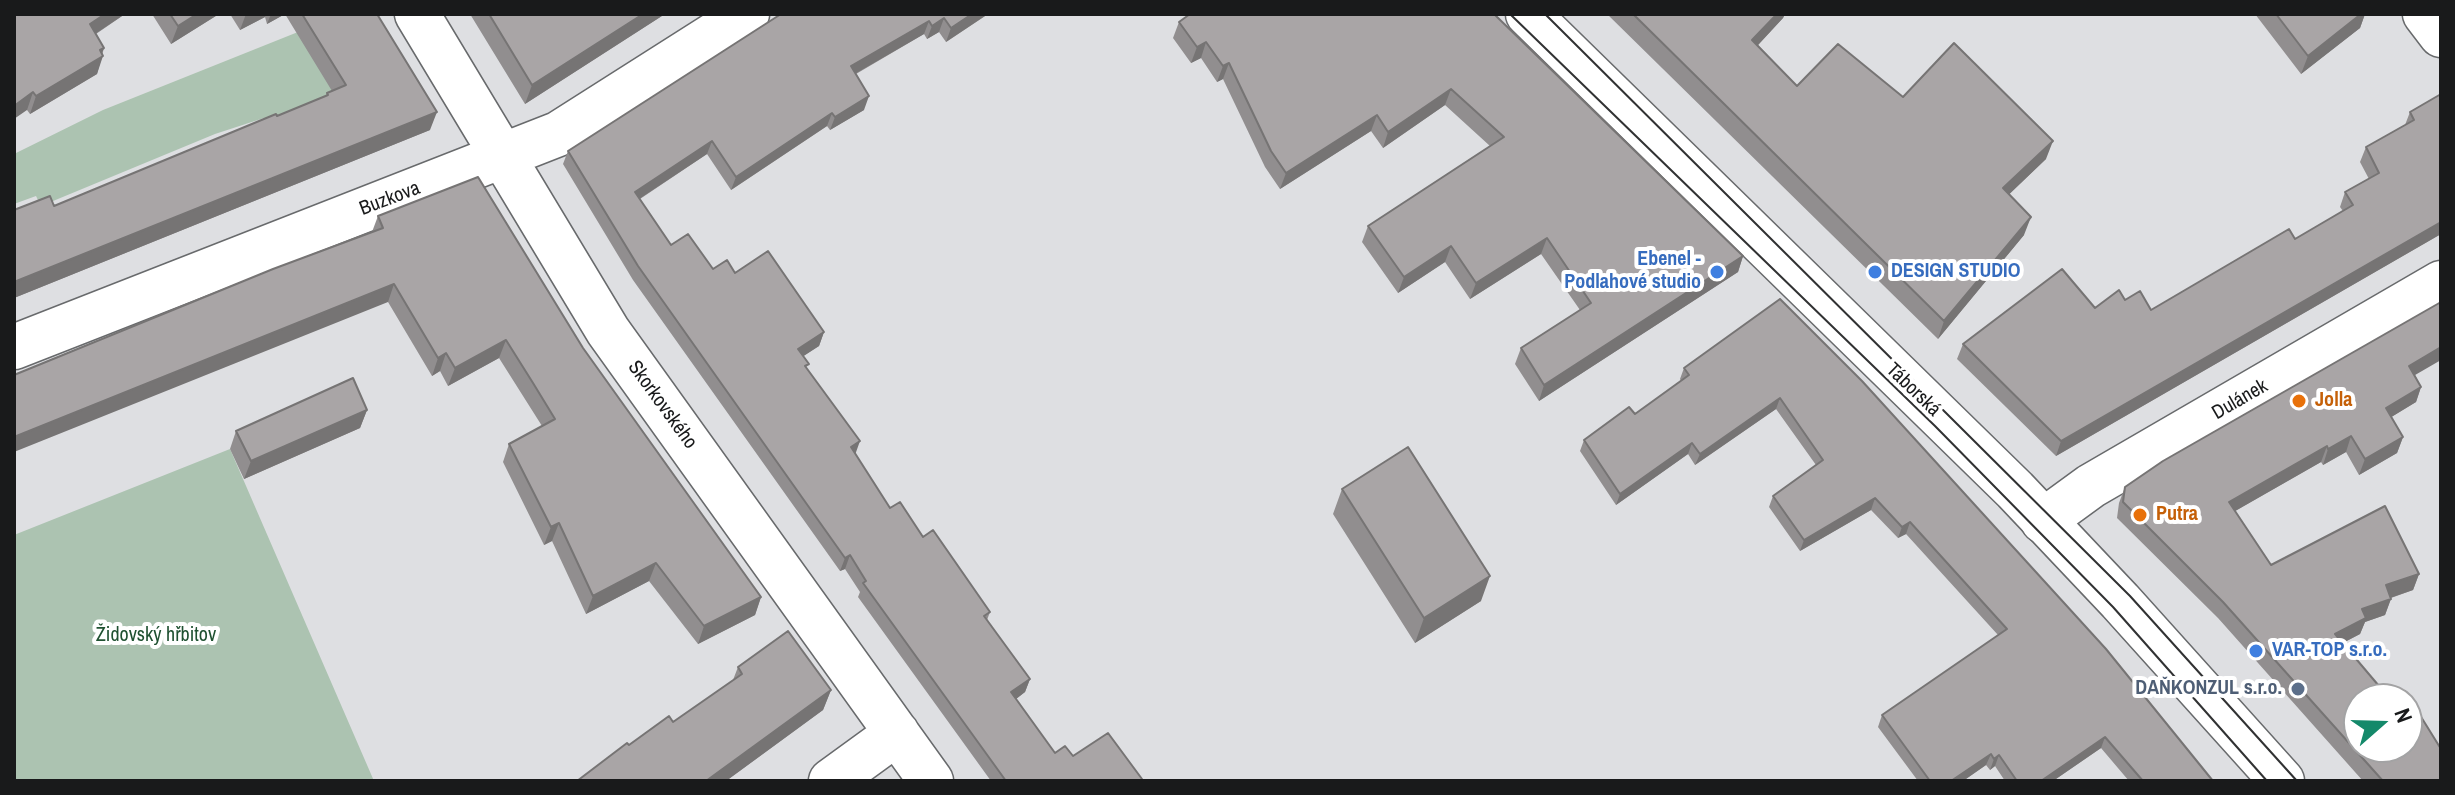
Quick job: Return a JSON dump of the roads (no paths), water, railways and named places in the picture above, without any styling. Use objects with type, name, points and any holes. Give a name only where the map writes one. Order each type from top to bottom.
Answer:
[{"type":"street","name":"Skorkovského","points":[[417,14],[608,331],[931,781]]},
{"type":"street","name":"Buzkova","points":[[14,347],[558,134],[747,14]]},
{"type":"street","name":"Táborská","points":[[1528,14],[1941,417],[2120,601],[2282,781]]},
{"type":"street","points":[[2425,14],[2441,35]]},
{"type":"street","name":"Dulánek","points":[[2043,521],[2091,486],[2441,283]]},
{"type":"street","points":[[831,781],[897,733]]},
{"type":"tram line","points":[[1510,14],[1935,426],[2113,607],[2267,781]]},
{"type":"tram line","points":[[1545,14],[2130,596],[2297,781]]},
{"type":"place","name":"Ebenel - Podlahové studio","points":[[1717,272]]},
{"type":"place","name":"DESIGN STUDIO","points":[[1875,272]]},
{"type":"place","name":"Jolla","points":[[2299,401]]},
{"type":"place","name":"Putra","points":[[2140,515]]},
{"type":"place","name":"VAR-TOP s.r.o.","points":[[2256,651]]},
{"type":"place","name":"DAŇKONZUL s.r.o.","points":[[2298,689]]},
{"type":"park label","name":"Židovský hřbitov","points":[[156,636]]}]
